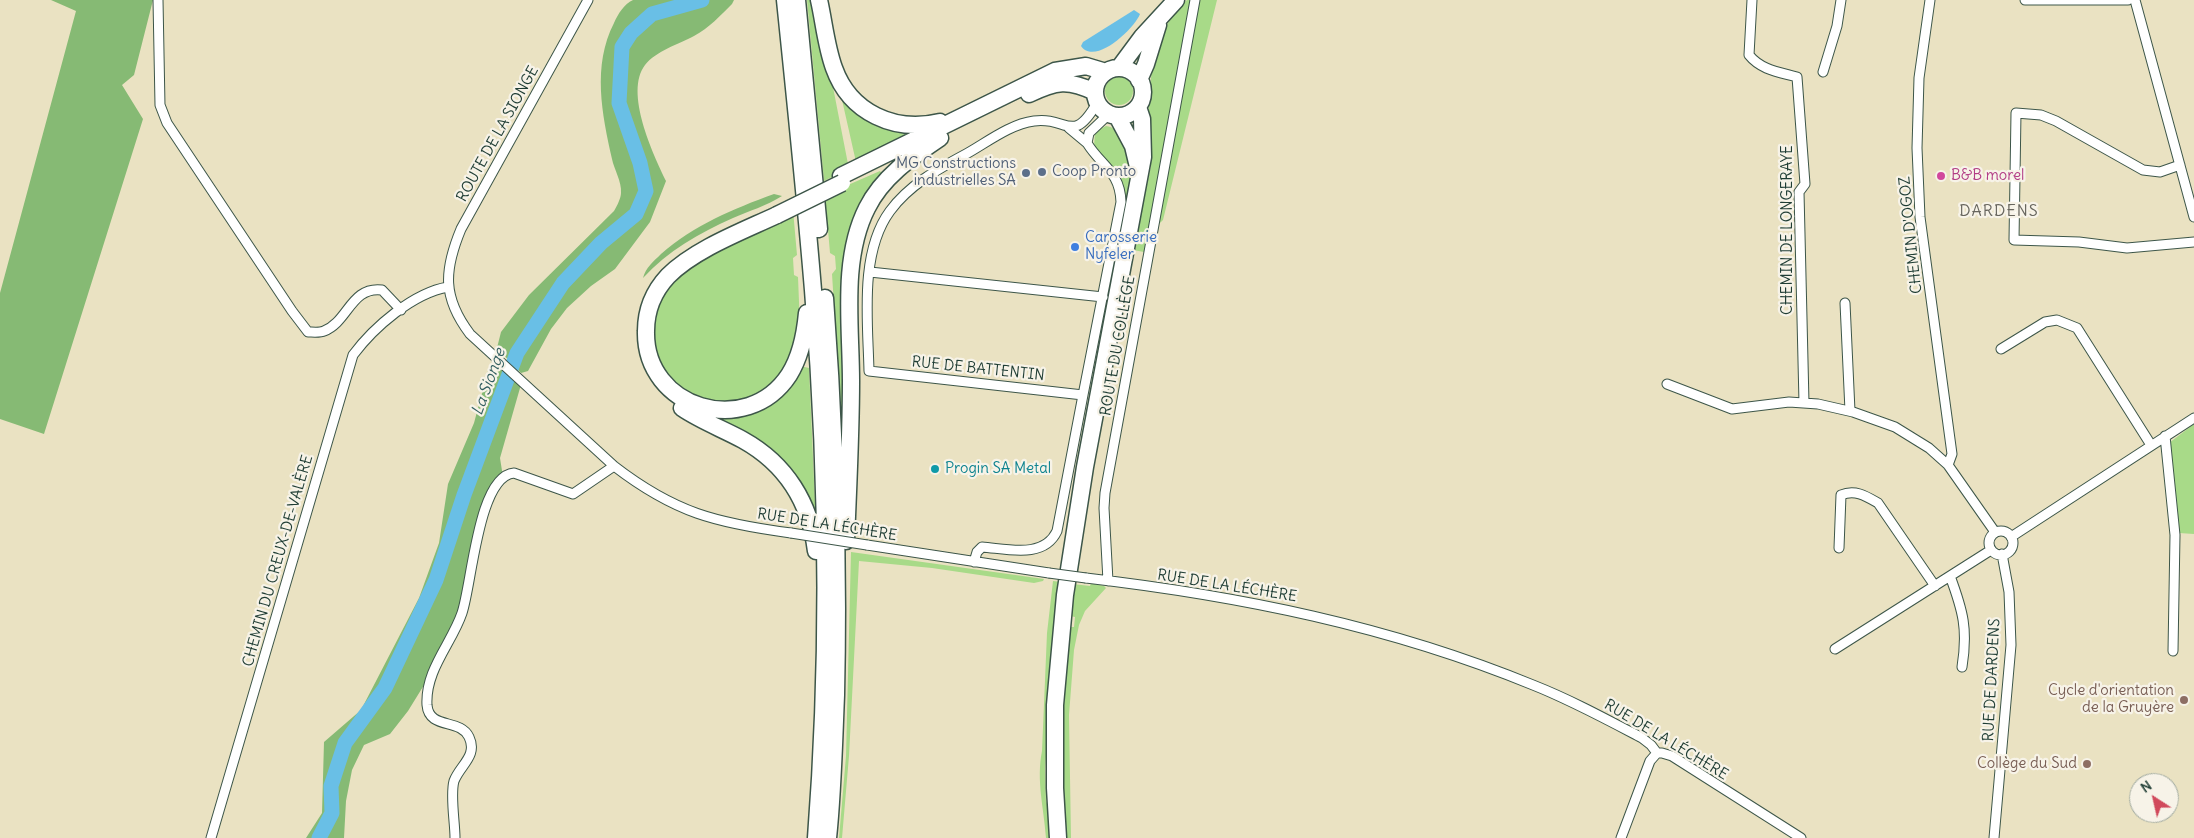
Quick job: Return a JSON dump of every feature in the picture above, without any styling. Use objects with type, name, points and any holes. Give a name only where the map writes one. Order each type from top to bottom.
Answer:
[{"type":"highway","points":[[777,211],[689,260],[669,276],[653,298],[647,316],[648,354],[655,370],[665,384],[688,402],[705,408],[724,410],[739,409],[757,402],[773,393],[786,379],[796,363],[802,344],[807,313],[778,0]]},
{"type":"highway","points":[[785,0],[814,291],[823,492],[825,614],[823,714],[816,838]]},
{"type":"highway","points":[[797,0],[822,261],[834,444],[837,634],[828,838]]},
{"type":"highway","points":[[819,0],[835,70],[848,93],[860,106],[882,120],[908,126],[926,125],[961,116]]},
{"type":"highway","points":[[1139,172],[1133,146],[1104,106],[1097,83],[1112,70],[1176,0]]},
{"type":"highway","points":[[1139,80],[1161,17]]},
{"type":"highway","points":[[842,180],[961,116],[1055,71],[1086,66],[1130,71],[1139,80],[1143,93],[1138,107],[1142,119],[1144,145],[1085,467],[1065,595],[1056,705],[1055,788],[1058,838]]},
{"type":"highway","points":[[825,614],[812,530],[803,501],[792,482],[772,460],[758,450],[692,414],[669,398],[658,387],[648,372],[639,343],[638,324],[642,306],[649,289],[665,269],[698,246],[842,180],[940,138],[1055,84],[1074,83],[1104,106],[1125,115],[1138,107]]},
{"type":"highway","points":[[836,838],[844,760],[846,552],[851,413],[851,297],[854,250],[863,216],[881,186],[909,160],[940,138]]},
{"type":"street","points":[[158,0],[160,105],[167,123],[292,311],[308,332],[323,332],[337,321],[358,296],[372,288],[382,290],[401,310]]},
{"type":"street","name":"ROUTE DE LA SIONGE","points":[[448,287],[450,258],[461,229],[588,0]]},
{"type":"street","name":"ROUTE DU COLLÈGE","points":[[1108,581],[1104,508],[1105,493],[1195,0]]},
{"type":"street","name":"CHEMIN DE LONGERAYE","points":[[1752,0],[1749,55],[1755,63],[1765,68],[1797,77],[1805,184],[1800,192],[1804,403]]},
{"type":"street","points":[[1823,72],[1837,26],[1841,0]]},
{"type":"street","name":"CHEMIN D'OGOZ","points":[[1930,0],[1919,78],[1917,148],[1920,217],[1952,454],[1948,465]]},
{"type":"street","points":[[2026,0],[2128,0]]},
{"type":"street","points":[[2135,0],[2194,216]]},
{"type":"street","points":[[1069,128],[1085,122],[1104,106]]},
{"type":"street","points":[[1087,143],[1089,134],[1104,106]]},
{"type":"street","points":[[2180,165],[2160,172],[2143,170],[2056,121],[2041,115],[2016,113],[2014,240],[2059,241],[2127,248],[2194,242]]},
{"type":"street","name":"RUE DE BATTENTIN","points":[[1069,128],[1042,120],[1022,124],[928,176],[902,198],[886,216],[874,249],[870,272],[868,293],[869,371],[1082,395]]},
{"type":"street","points":[[974,562],[977,552],[982,547],[1034,550],[1048,545],[1057,531],[1121,197],[1114,175],[1087,143],[1069,128]]},
{"type":"street","points":[[870,272],[1103,297]]},
{"type":"street","name":"CHEMIN DU CREUX-DE-VALÈRE","points":[[212,838],[351,362],[364,340],[401,310],[424,294],[448,287]]},
{"type":"street","name":"RUE DE LA LÉCHÈRE","points":[[448,287],[451,300],[462,324],[495,358],[614,466],[638,485],[684,509],[712,520],[1309,614],[1427,646],[1535,685],[1642,738],[1651,745],[1657,754],[1672,756],[1801,838]]},
{"type":"street","points":[[1845,303],[1850,411]]},
{"type":"street","points":[[2001,349],[2045,322],[2057,320],[2077,328],[2151,445]]},
{"type":"street","points":[[1667,384],[1732,409],[1789,402],[1818,404],[1850,411],[1895,427],[1928,448],[1948,465],[1995,532]]},
{"type":"street","points":[[2011,537],[2194,418]]},
{"type":"street","points":[[2165,436],[2175,535],[2173,651]]},
{"type":"street","points":[[455,838],[454,785],[458,774],[470,756],[471,744],[469,736],[462,728],[433,718],[428,709],[427,700],[434,670],[463,611],[481,524],[491,494],[501,479],[506,475],[514,473],[573,494],[614,466]]},
{"type":"street","points":[[1839,548],[1841,495],[1850,491],[1864,495],[1878,503],[1935,586]]},
{"type":"street","points":[[2004,531],[2011,537],[2011,547],[2002,554],[1991,550],[1989,540],[1995,532],[2004,531]]},
{"type":"street","points":[[1835,649],[1991,550]]},
{"type":"street","name":"RUE DE DARDENS","points":[[1994,838],[2011,645],[2009,592],[2002,554]]},
{"type":"street","points":[[1950,576],[1960,602],[1966,640],[1962,666]]},
{"type":"street","points":[[1622,838],[1650,761],[1657,754]]},
{"type":"green space","points":[[51,0],[153,0],[134,75],[122,85],[143,119],[44,434],[0,419],[0,293],[76,11]]},
{"type":"green space","points":[[633,0],[734,0],[724,13],[705,29],[661,52],[645,65],[639,77],[639,106],[648,140],[666,181],[650,222],[615,269],[591,286],[567,308],[551,329],[528,371],[521,373],[497,348],[501,332],[529,295],[614,211],[618,204],[621,193],[620,184],[612,159],[602,108],[601,73],[607,39],[617,16]]},
{"type":"green space","points":[[807,0],[816,0],[848,164],[848,169],[824,181]]},
{"type":"green space","points":[[1187,0],[1217,0],[1163,220],[1159,224],[1158,221],[1199,2],[1188,11],[1147,245],[1144,252],[1133,250],[1151,166],[1148,117],[1152,65],[1158,41],[1177,9]]},
{"type":"green space","points":[[1119,77],[1129,81],[1133,91],[1129,101],[1119,105],[1109,101],[1105,91],[1109,81]]},
{"type":"green space","points":[[840,91],[846,96],[923,129],[856,162]]},
{"type":"green space","points":[[1106,126],[1111,127],[1120,134],[1131,155],[1133,171],[1128,203],[1124,202],[1117,176],[1094,146],[1095,132]]},
{"type":"green space","points":[[880,171],[884,177],[857,222],[846,414],[841,414],[832,274],[836,269],[835,256],[830,253],[825,195]]},
{"type":"green space","points":[[774,194],[782,196],[696,236],[673,251],[643,278],[646,271],[661,254],[687,234],[729,212]]},
{"type":"green space","points":[[793,210],[797,255],[793,258],[794,275],[798,277],[800,327],[787,369],[762,394],[730,405],[697,400],[668,379],[653,349],[652,317],[663,291],[683,270]]},
{"type":"green space","points":[[495,357],[522,381],[500,458],[503,477],[491,494],[466,601],[437,664],[408,711],[390,734],[364,745],[352,770],[346,801],[344,838],[306,838],[322,813],[324,742],[361,710],[419,598],[439,543],[448,484],[474,423],[488,371]]},
{"type":"green space","points":[[800,366],[809,368],[816,525],[793,478],[690,406],[728,414]]},
{"type":"green space","points":[[2194,424],[2194,534],[2179,533],[2169,443]]},
{"type":"green space","points":[[851,552],[1044,579],[1034,583],[932,568],[859,561],[849,756],[842,838],[839,838],[846,756]]},
{"type":"green space","points":[[1053,581],[1061,582],[1045,768],[1046,801],[1049,808],[1051,838],[1046,838],[1041,794],[1040,762],[1047,633]]},
{"type":"green space","points":[[1091,583],[1106,588],[1085,611],[1079,625],[1074,650],[1069,715],[1071,838],[1064,838],[1062,731],[1069,627],[1074,627],[1075,617],[1070,616],[1073,584],[1090,586]]},
{"type":"water","points":[[1134,10],[1140,14],[1136,21],[1114,43],[1095,52],[1087,51],[1081,46],[1083,42]]},
{"type":"waterway","name":"La Sionge","points":[[319,838],[332,813],[331,786],[345,743],[385,688],[436,580],[464,495],[517,353],[563,283],[601,243],[636,214],[646,191],[640,163],[619,103],[622,47],[631,33],[652,14],[702,0]]},
{"type":"place","name":"Coop Pronto","points":[[1042,172]]},
{"type":"place","name":"MG Constructions industrielles SA","points":[[1026,173]]},
{"type":"place","name":"B&B morel","points":[[1941,176]]},
{"type":"place","name":"Carosserie Nyfeler","points":[[1075,247]]},
{"type":"place","name":"Progin SA Metal","points":[[935,469]]},
{"type":"place","name":"Cycle d'orientation de la Gruyère","points":[[2184,700]]},
{"type":"place","name":"Collège du Sud","points":[[2087,764]]},
{"type":"district","name":"DARDENS","points":[[1999,211]]}]
